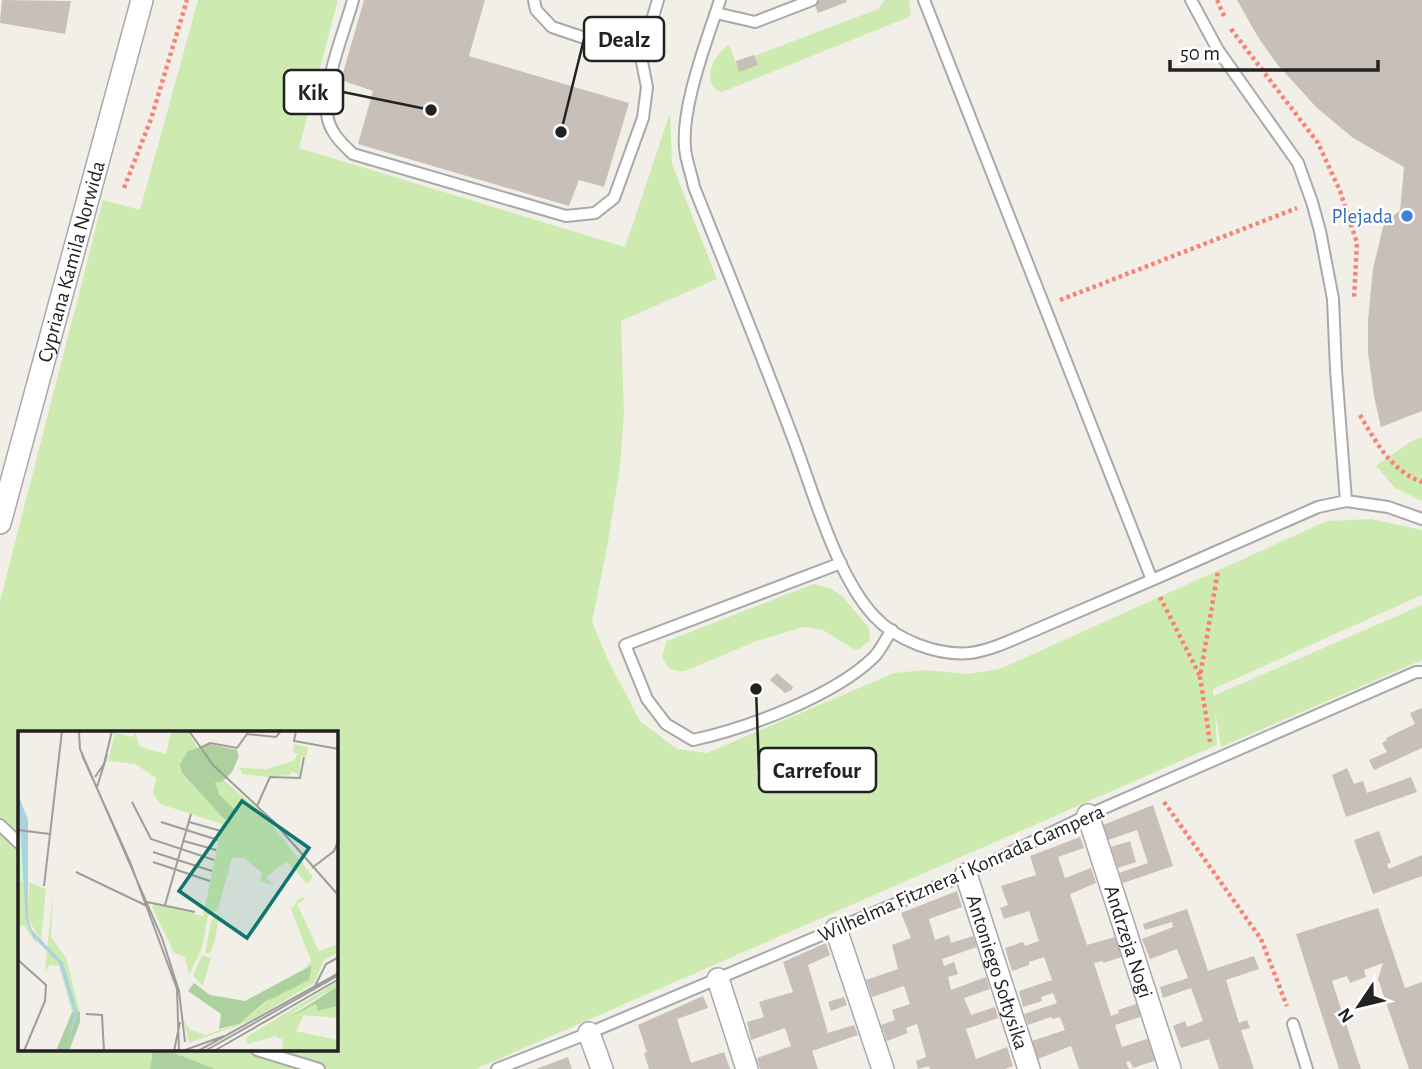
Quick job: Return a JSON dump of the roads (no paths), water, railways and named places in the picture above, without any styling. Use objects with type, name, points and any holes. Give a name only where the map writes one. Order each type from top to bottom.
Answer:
[{"type":"street","name":"Cypriana Kamila Norwida","points":[[0,523],[142,0]]},
{"type":"street","name":"Andrzeja Nogi","points":[[1088,815],[1170,1069]]},
{"type":"street","name":"Antoniego Sołtysika","points":[[966,874],[1029,1069]]},
{"type":"street","points":[[836,929],[883,1069]]},
{"type":"street","points":[[718,979],[747,1069]]},
{"type":"street","points":[[589,1033],[601,1069]]},
{"type":"lane","points":[[354,0],[330,82],[327,114],[337,139],[353,153],[566,216],[595,213],[614,198],[643,118],[647,87],[641,57],[658,0]]},
{"type":"lane","points":[[534,0],[536,10],[552,27],[641,57]]},
{"type":"lane","points":[[720,0],[691,95],[685,130],[685,153],[694,187],[841,563],[858,595],[875,617],[892,630],[910,641],[939,651],[970,653],[1011,640],[1318,507],[1346,501],[1388,507],[1422,519]]},
{"type":"lane","points":[[716,13],[755,22],[812,0]]},
{"type":"lane","points":[[924,0],[1152,580]]},
{"type":"lane","points":[[1191,0],[1218,50],[1298,163],[1312,202],[1333,299],[1346,501]]},
{"type":"lane","points":[[841,563],[625,645],[647,699],[666,724],[693,740],[725,733],[843,683],[876,655],[892,630]]},
{"type":"lane","name":"Wilhelma Fitznera i Konrada Gampera","points":[[497,1069],[966,874],[1088,815],[1416,672],[1422,672]]},
{"type":"lane","points":[[0,825],[18,842]]},
{"type":"lane","points":[[1293,1024],[1307,1069]]},
{"type":"lane","points":[[264,1052],[319,1069]]},
{"type":"place","name":"Kik","points":[[431,110]]},
{"type":"place","name":"Dealz","points":[[561,132]]},
{"type":"place","name":"Plejada","points":[[1407,216]]},
{"type":"place","name":"Carrefour","points":[[756,689]]}]
